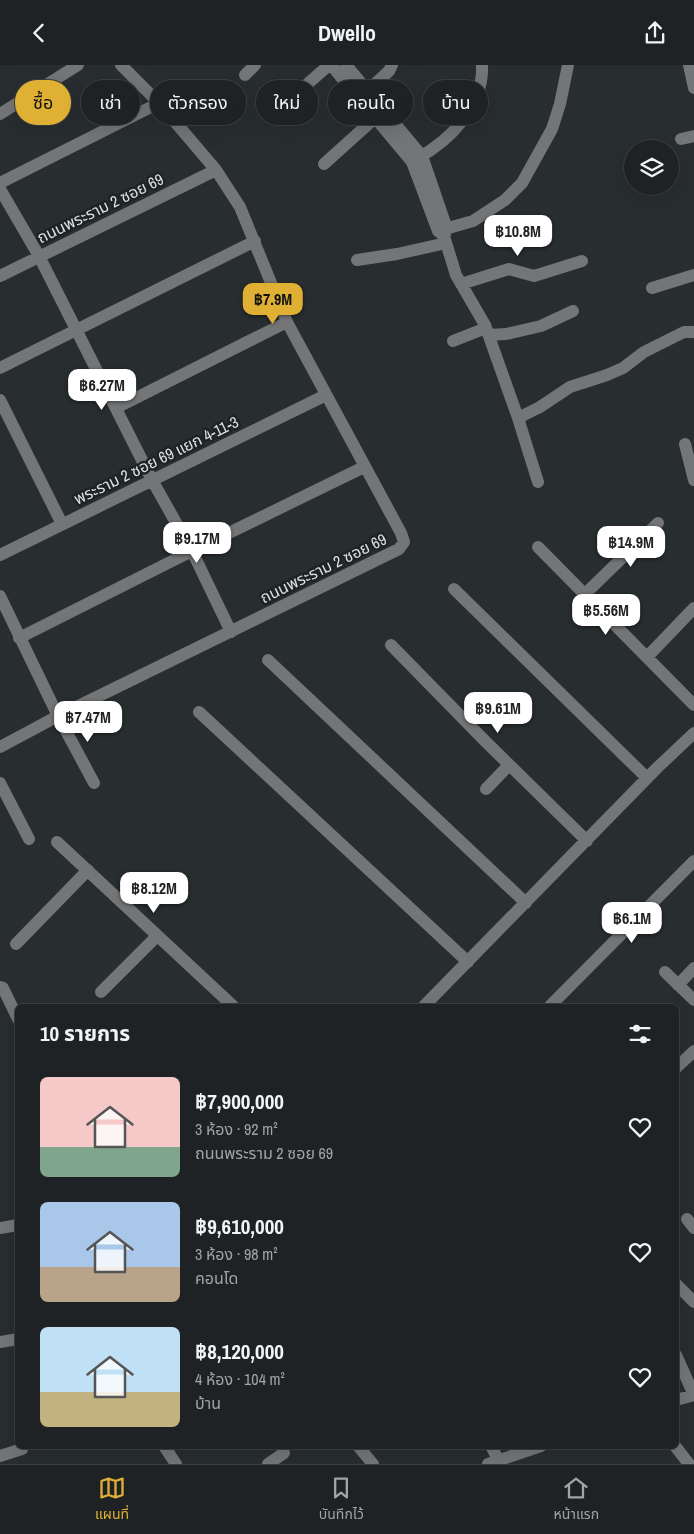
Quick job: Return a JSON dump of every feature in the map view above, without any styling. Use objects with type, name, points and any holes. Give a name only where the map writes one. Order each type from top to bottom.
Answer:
[{"type":"street","points":[[0,114],[78,65]]},
{"type":"street","name":"ถนนพระราม 2 ซอย 69","points":[[121,65],[150,94]]},
{"type":"street","points":[[245,75],[254,65]]},
{"type":"street","points":[[312,80],[330,65],[348,80]]},
{"type":"street","points":[[346,65],[355,80]]},
{"type":"street","points":[[380,80],[390,71],[392,65]]},
{"type":"street","points":[[417,159],[458,128],[477,95],[482,65]]},
{"type":"street","points":[[357,260],[397,254],[444,235],[473,221],[504,200],[522,183],[552,129],[560,104],[568,65]]},
{"type":"street","points":[[689,65],[694,88]]},
{"type":"street","points":[[0,183],[150,108]]},
{"type":"street","name":"ถนนพระราม 2 ซอย 69","points":[[0,747],[58,716],[399,549],[404,542],[401,533],[287,322],[240,207],[216,170],[178,125]]},
{"type":"street","points":[[324,164],[367,125]]},
{"type":"street","points":[[382,125],[417,159]]},
{"type":"street","points":[[389,125],[417,159],[456,275],[487,332],[518,418],[538,482]]},
{"type":"street","name":"ถนนพระราม 2 ซอย 69","points":[[0,276],[216,170]]},
{"type":"street","points":[[0,189],[39,256],[152,480],[192,551],[231,632]]},
{"type":"street","points":[[0,368],[255,241]]},
{"type":"street","points":[[461,284],[509,269],[534,276],[582,261]]},
{"type":"street","points":[[652,288],[694,275]]},
{"type":"street","points":[[453,341],[487,332],[506,334],[541,326],[573,311]]},
{"type":"street","points":[[116,408],[287,322]]},
{"type":"street","points":[[518,418],[540,407],[570,387],[615,372],[624,368],[644,352],[684,332],[694,332]]},
{"type":"street","name":"พระราม 2 ซอย 69 แยก 4-11-3","points":[[0,555],[326,395]]},
{"type":"street","points":[[0,399],[62,524]]},
{"type":"street","points":[[685,444],[694,480]]},
{"type":"street","points":[[19,638],[364,467]]},
{"type":"street","points":[[585,594],[658,523]]},
{"type":"street","points":[[538,547],[694,705]]},
{"type":"street","points":[[454,589],[646,779]]},
{"type":"street","points":[[0,596],[58,716],[94,783]]},
{"type":"street","points":[[646,657],[694,608]]},
{"type":"street","points":[[391,645],[587,841]]},
{"type":"street","points":[[268,659],[526,903]]},
{"type":"street","points":[[199,712],[468,962]]},
{"type":"street","points":[[426,1004],[646,779],[694,733]]},
{"type":"street","points":[[486,789],[509,765]]},
{"type":"street","points":[[0,783],[29,839]]},
{"type":"street","points":[[57,842],[157,936],[219,1001]]},
{"type":"street","points":[[552,1004],[694,861]]},
{"type":"street","points":[[16,944],[88,870]]},
{"type":"street","points":[[101,992],[157,936]]},
{"type":"street","points":[[678,985],[694,968]]},
{"type":"street","points":[[666,972],[694,1000]]},
{"type":"street","points":[[0,987],[3,988],[15,1013]]},
{"type":"street","points":[[679,1065],[694,1051]]},
{"type":"street","points":[[0,1227],[15,1225]]},
{"type":"street","points":[[679,1287],[694,1302]]},
{"type":"street","points":[[0,1342],[15,1340]]},
{"type":"street","points":[[679,1362],[694,1395],[679,1399]]},
{"type":"street","points":[[0,1455],[22,1449]]},
{"type":"street","points":[[170,1449],[176,1464]]},
{"type":"street","points":[[360,1449],[372,1464]]},
{"type":"street","points":[[493,1449],[501,1462],[534,1449]]},
{"type":"street","points":[[677,1449],[689,1464]]},
{"type":"street","points":[[268,1464],[284,1453]]}]
